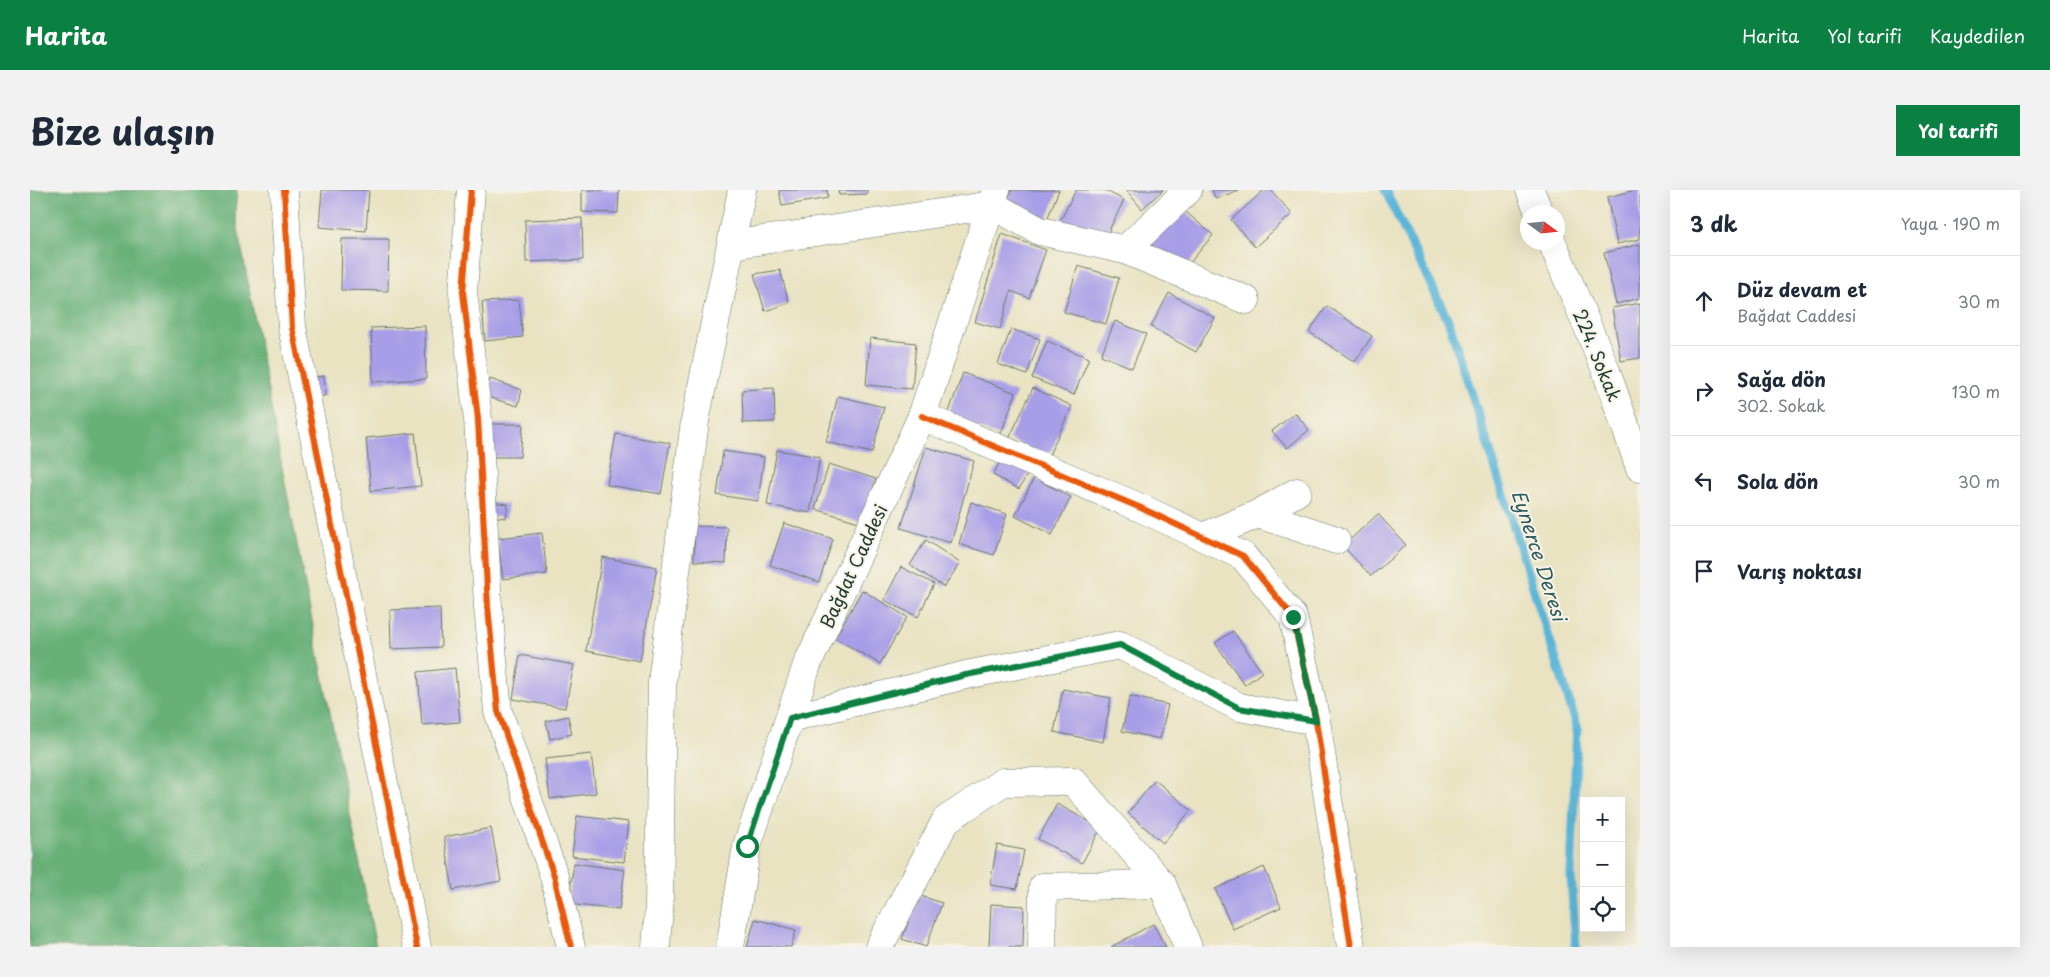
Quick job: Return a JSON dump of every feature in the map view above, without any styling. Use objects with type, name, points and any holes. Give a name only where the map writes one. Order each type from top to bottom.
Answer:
[{"type":"street","points":[[284,190],[292,327],[417,947]]},
{"type":"street","points":[[471,190],[463,292],[478,419],[488,608],[498,711],[554,876],[571,947]]},
{"type":"street","points":[[656,947],[659,907],[662,682],[695,422],[742,190]]},
{"type":"street","points":[[1125,250],[1188,190]]},
{"type":"street","points":[[1530,190],[1537,205]]},
{"type":"street","points":[[731,245],[994,198],[1040,231],[1125,250],[1246,300]]},
{"type":"street","name":"Bağdat Caddesi","points":[[730,947],[747,846],[807,665],[922,416],[994,198]]},
{"type":"street","name":"224. Sokak","points":[[1555,250],[1605,368],[1640,468]]},
{"type":"street","points":[[922,416],[1140,508],[1243,556],[1293,617],[1316,721],[1351,947]]},
{"type":"street","points":[[1203,537],[1258,514],[1297,492]]},
{"type":"street","points":[[1258,514],[1336,540]]},
{"type":"street","points":[[790,718],[966,675],[1120,645],[1239,708],[1316,721]]},
{"type":"street","points":[[879,947],[946,820],[1003,782],[1073,781],[1162,884],[1188,947]]},
{"type":"street","points":[[1042,947],[1044,887],[1162,884]]},
{"type":"green space","points":[[30,190],[237,190],[235,212],[283,473],[376,947],[30,947]]},
{"type":"building","points":[[322,190],[369,190],[366,231],[319,227]]},
{"type":"building","points":[[582,190],[619,190],[618,213],[582,212]]},
{"type":"building","points":[[779,190],[827,190],[828,198],[782,206]]},
{"type":"building","points":[[838,190],[867,190],[867,194],[839,195]]},
{"type":"building","points":[[1012,190],[1059,190],[1045,224],[1004,207]]},
{"type":"building","points":[[1076,190],[1104,190],[1124,200],[1103,243],[1060,221]]},
{"type":"building","points":[[1126,190],[1163,190],[1142,209]]},
{"type":"building","points":[[1212,190],[1239,190],[1216,199]]},
{"type":"building","points":[[1264,190],[1271,190],[1292,214],[1255,247],[1231,220]]},
{"type":"building","points":[[1640,190],[1640,239],[1617,244],[1607,197]]},
{"type":"building","points":[[1180,207],[1213,235],[1183,271],[1150,243]]},
{"type":"building","points":[[582,218],[583,260],[526,262],[525,220]]},
{"type":"building","points":[[1002,234],[1046,250],[1029,298],[1011,291],[1000,329],[975,322]]},
{"type":"building","points":[[342,239],[389,239],[388,291],[341,290]]},
{"type":"building","points":[[1640,244],[1640,298],[1616,304],[1604,253]]},
{"type":"building","points":[[1078,266],[1119,278],[1106,324],[1064,312]]},
{"type":"building","points":[[780,270],[789,303],[765,311],[754,274]]},
{"type":"building","points":[[1169,293],[1215,318],[1196,352],[1151,327]]},
{"type":"building","points":[[519,300],[523,337],[485,341],[482,302]]},
{"type":"building","points":[[1640,303],[1640,358],[1621,361],[1612,308]]},
{"type":"building","points":[[1327,306],[1372,336],[1355,362],[1309,332]]},
{"type":"building","points":[[1115,321],[1146,334],[1132,368],[1101,355]]},
{"type":"building","points":[[425,326],[426,379],[373,382],[371,328]]},
{"type":"building","points":[[1011,329],[1040,339],[1027,375],[998,364]]},
{"type":"building","points":[[870,338],[916,343],[912,389],[866,385]]},
{"type":"building","points":[[1047,341],[1089,358],[1074,395],[1032,378]]},
{"type":"building","points":[[963,373],[1016,393],[1000,436],[947,417]]},
{"type":"building","points":[[324,376],[325,396],[308,397],[306,378]]},
{"type":"building","points":[[490,379],[522,390],[518,406],[484,396]]},
{"type":"building","points":[[774,388],[775,422],[743,423],[742,390]]},
{"type":"building","points":[[1033,388],[1072,406],[1048,457],[1009,439]]},
{"type":"building","points":[[838,396],[884,407],[872,453],[826,442]]},
{"type":"building","points":[[1295,413],[1309,430],[1287,448],[1272,431]]},
{"type":"building","points":[[486,424],[523,424],[520,457],[488,457]]},
{"type":"building","points":[[415,433],[421,486],[371,491],[366,438]]},
{"type":"building","points":[[616,434],[670,443],[661,494],[607,485]]},
{"type":"building","points":[[926,447],[974,461],[951,543],[901,528]]},
{"type":"building","points":[[777,450],[820,457],[810,513],[767,505]]},
{"type":"building","points":[[723,451],[764,457],[758,501],[717,495]]},
{"type":"building","points":[[1003,456],[1030,470],[1019,489],[993,475]]},
{"type":"building","points":[[829,464],[876,479],[862,523],[815,509]]},
{"type":"building","points":[[1034,478],[1071,497],[1052,535],[1015,516]]},
{"type":"building","points":[[490,502],[508,504],[506,518],[489,516]]},
{"type":"building","points":[[971,502],[1007,514],[994,555],[959,544]]},
{"type":"building","points":[[1378,514],[1406,545],[1371,576],[1343,546]]},
{"type":"building","points":[[784,523],[833,539],[819,582],[770,565]]},
{"type":"building","points":[[695,526],[727,527],[726,563],[694,561]]},
{"type":"building","points":[[542,533],[547,574],[503,579],[498,538]]},
{"type":"building","points":[[926,540],[960,563],[944,587],[910,565]]},
{"type":"building","points":[[602,557],[657,567],[640,661],[586,651]]},
{"type":"building","points":[[901,567],[934,584],[918,617],[884,600]]},
{"type":"building","points":[[862,590],[907,617],[880,664],[835,638]]},
{"type":"building","points":[[440,608],[441,647],[391,649],[390,610]]},
{"type":"building","points":[[1233,631],[1262,672],[1245,685],[1215,643]]},
{"type":"building","points":[[520,655],[574,665],[565,708],[513,699]]},
{"type":"building","points":[[455,668],[460,722],[422,725],[418,672]]},
{"type":"building","points":[[1063,689],[1111,698],[1103,742],[1054,732]]},
{"type":"building","points":[[1130,696],[1168,705],[1160,739],[1122,731]]},
{"type":"building","points":[[568,716],[572,734],[550,739],[546,721]]},
{"type":"building","points":[[591,754],[596,793],[550,799],[545,759]]},
{"type":"building","points":[[1155,780],[1191,810],[1163,843],[1128,813]]},
{"type":"building","points":[[1057,804],[1101,828],[1082,863],[1038,839]]},
{"type":"building","points":[[577,816],[629,822],[624,862],[572,856]]},
{"type":"building","points":[[491,828],[501,881],[453,890],[444,837]]},
{"type":"building","points":[[997,845],[1024,850],[1017,889],[990,885]]},
{"type":"building","points":[[574,863],[625,870],[619,910],[568,904]]},
{"type":"building","points":[[1264,867],[1281,907],[1233,929],[1215,889]]},
{"type":"building","points":[[918,895],[942,903],[926,947],[902,939]]},
{"type":"building","points":[[991,904],[1024,906],[1023,947],[989,947]]},
{"type":"building","points":[[755,919],[796,930],[791,947],[747,947]]},
{"type":"building","points":[[1153,924],[1166,947],[1111,947]]},
{"type":"waterway","name":"Eynerce Deresi","points":[[1385,190],[1449,322],[1577,726],[1571,877],[1576,947]]},
{"type":"cycle path","points":[[284,190],[292,327],[417,947]]},
{"type":"cycle path","points":[[471,190],[463,292],[478,419],[488,607],[498,711],[554,876],[571,947]]},
{"type":"cycle path","points":[[922,416],[1141,508],[1243,556],[1293,617],[1316,721],[1351,947]]},
{"type":"route","points":[[747,846],[790,718],[966,675],[1120,645],[1239,708],[1316,721],[1293,617]]}]
